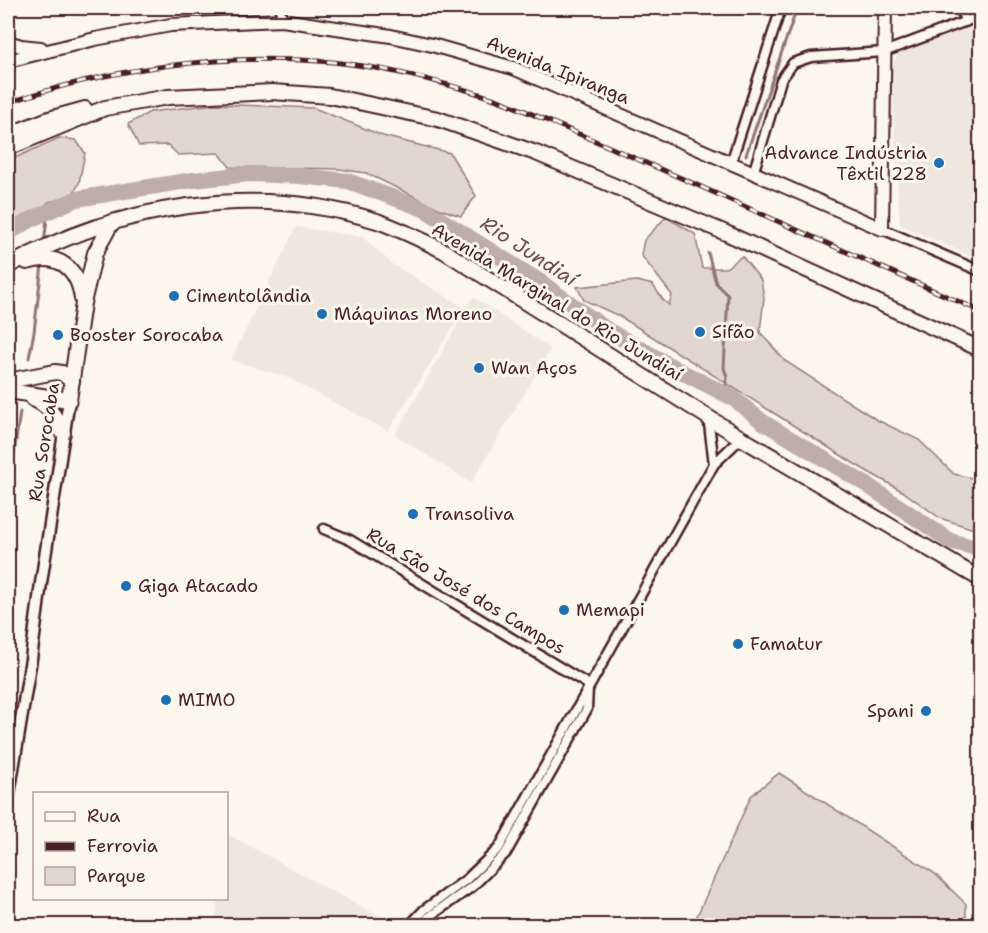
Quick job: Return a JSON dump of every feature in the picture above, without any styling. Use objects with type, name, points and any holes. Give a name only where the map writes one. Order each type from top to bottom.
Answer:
[{"type":"main road","points":[[882,230],[885,8]]},
{"type":"main road","name":"Avenida Ipiranga","points":[[8,60],[171,25],[281,14],[391,36],[513,68],[882,230]]},
{"type":"main road","name":"Avenida Ipiranga","points":[[8,42],[29,48],[60,47]]},
{"type":"main road","points":[[8,135],[66,114],[87,109],[168,97],[272,92],[330,96],[438,119],[536,153],[726,233],[981,349]]},
{"type":"main road","points":[[8,148],[105,108]]},
{"type":"main road","name":"Avenida Marginal do Rio Jundiaí","points":[[8,267],[62,239],[112,222],[139,214],[194,205],[240,202],[286,203],[331,210],[377,221],[444,251],[741,438],[981,579]]},
{"type":"main road","name":"Rua Sorocaba","points":[[69,400],[83,303],[95,253],[112,222]]},
{"type":"main road","points":[[8,267],[38,258],[56,260],[69,268],[78,279],[83,303]]},
{"type":"main road","points":[[55,372],[78,343]]},
{"type":"main road","points":[[8,381],[55,372],[62,373],[72,381]]},
{"type":"main road","points":[[8,391],[69,400]]},
{"type":"main road","points":[[8,391],[36,400],[47,407],[55,415],[63,433]]},
{"type":"street","points":[[733,164],[782,8]]},
{"type":"street","points":[[961,8],[965,22]]},
{"type":"street","points":[[751,173],[782,80],[793,63],[811,57],[884,52],[981,16]]},
{"type":"street","name":"Avenida Ipiranga","points":[[882,230],[981,272]]},
{"type":"street","name":"Rua Sorocaba","points":[[8,800],[69,400]]},
{"type":"street","points":[[708,416],[714,464]]},
{"type":"street","points":[[409,926],[424,910],[467,879],[499,848],[714,464],[741,438]]},
{"type":"street","name":"Rua São José dos Campos","points":[[324,529],[350,540],[589,685]]},
{"type":"street","points":[[421,926],[429,917],[473,886],[506,853],[587,709],[589,685]]},
{"type":"shaded area","name":"Advance Indústria Têxtil 228","points":[[980,22],[980,260],[900,225],[891,69],[898,53]]},
{"type":"shaded area","points":[[296,227],[363,237],[392,264],[465,308],[388,431],[286,377],[231,360]]},
{"type":"shaded area","points":[[473,297],[551,349],[471,483],[395,435]]},
{"type":"shaded area","points":[[228,835],[390,922],[388,925],[215,925],[218,900],[228,900]]},
{"type":"green space","points":[[215,104],[314,108],[383,136],[450,153],[476,196],[461,216],[440,209],[366,173],[339,169],[230,167],[219,153],[178,155],[168,145],[139,146],[128,124],[150,112]]},
{"type":"green space","points":[[59,138],[76,140],[85,153],[79,183],[72,196],[49,202],[8,229],[8,161]]},
{"type":"green space","points":[[666,217],[695,234],[702,268],[726,268],[742,256],[761,280],[764,298],[760,332],[785,361],[877,420],[919,440],[954,474],[980,480],[980,531],[940,518],[902,491],[858,466],[621,317],[584,300],[577,287],[637,281],[653,285],[669,305],[672,295],[641,255],[644,240]]},
{"type":"green space","points":[[779,773],[934,873],[966,904],[966,925],[693,925],[751,796]]},
{"type":"waterway","points":[[746,155],[797,8]]},
{"type":"waterway","name":"Rio Jundiaí","points":[[8,233],[76,199],[193,180],[249,174],[348,181],[424,209],[539,281],[609,331],[733,398],[763,422],[867,485],[950,541],[980,549]]},
{"type":"waterway","points":[[44,243],[48,211]]},
{"type":"waterway","points":[[708,253],[716,283],[728,295],[725,394]]},
{"type":"waterway","points":[[29,358],[42,265]]},
{"type":"waterway","points":[[8,495],[20,412]]},
{"type":"railway","points":[[8,103],[87,80],[127,72],[209,62],[250,60],[333,62],[411,75],[510,105],[688,181],[980,311]]},
{"type":"place","name":"Advance Indústria Têxtil 228","points":[[939,163]]},
{"type":"place","name":"Cimentolândia","points":[[174,296]]},
{"type":"place","name":"Máquinas Moreno","points":[[322,314]]},
{"type":"place","name":"Sifão","points":[[700,332]]},
{"type":"place","name":"Booster Sorocaba","points":[[58,335]]},
{"type":"place","name":"Wan Aços","points":[[479,368]]},
{"type":"place","name":"Transoliva","points":[[413,514]]},
{"type":"place","name":"Giga Atacado","points":[[126,586]]},
{"type":"place","name":"Memapi","points":[[564,610]]},
{"type":"place","name":"Famatur","points":[[738,644]]},
{"type":"place","name":"MIMO","points":[[166,700]]},
{"type":"place","name":"Spani","points":[[926,711]]}]
